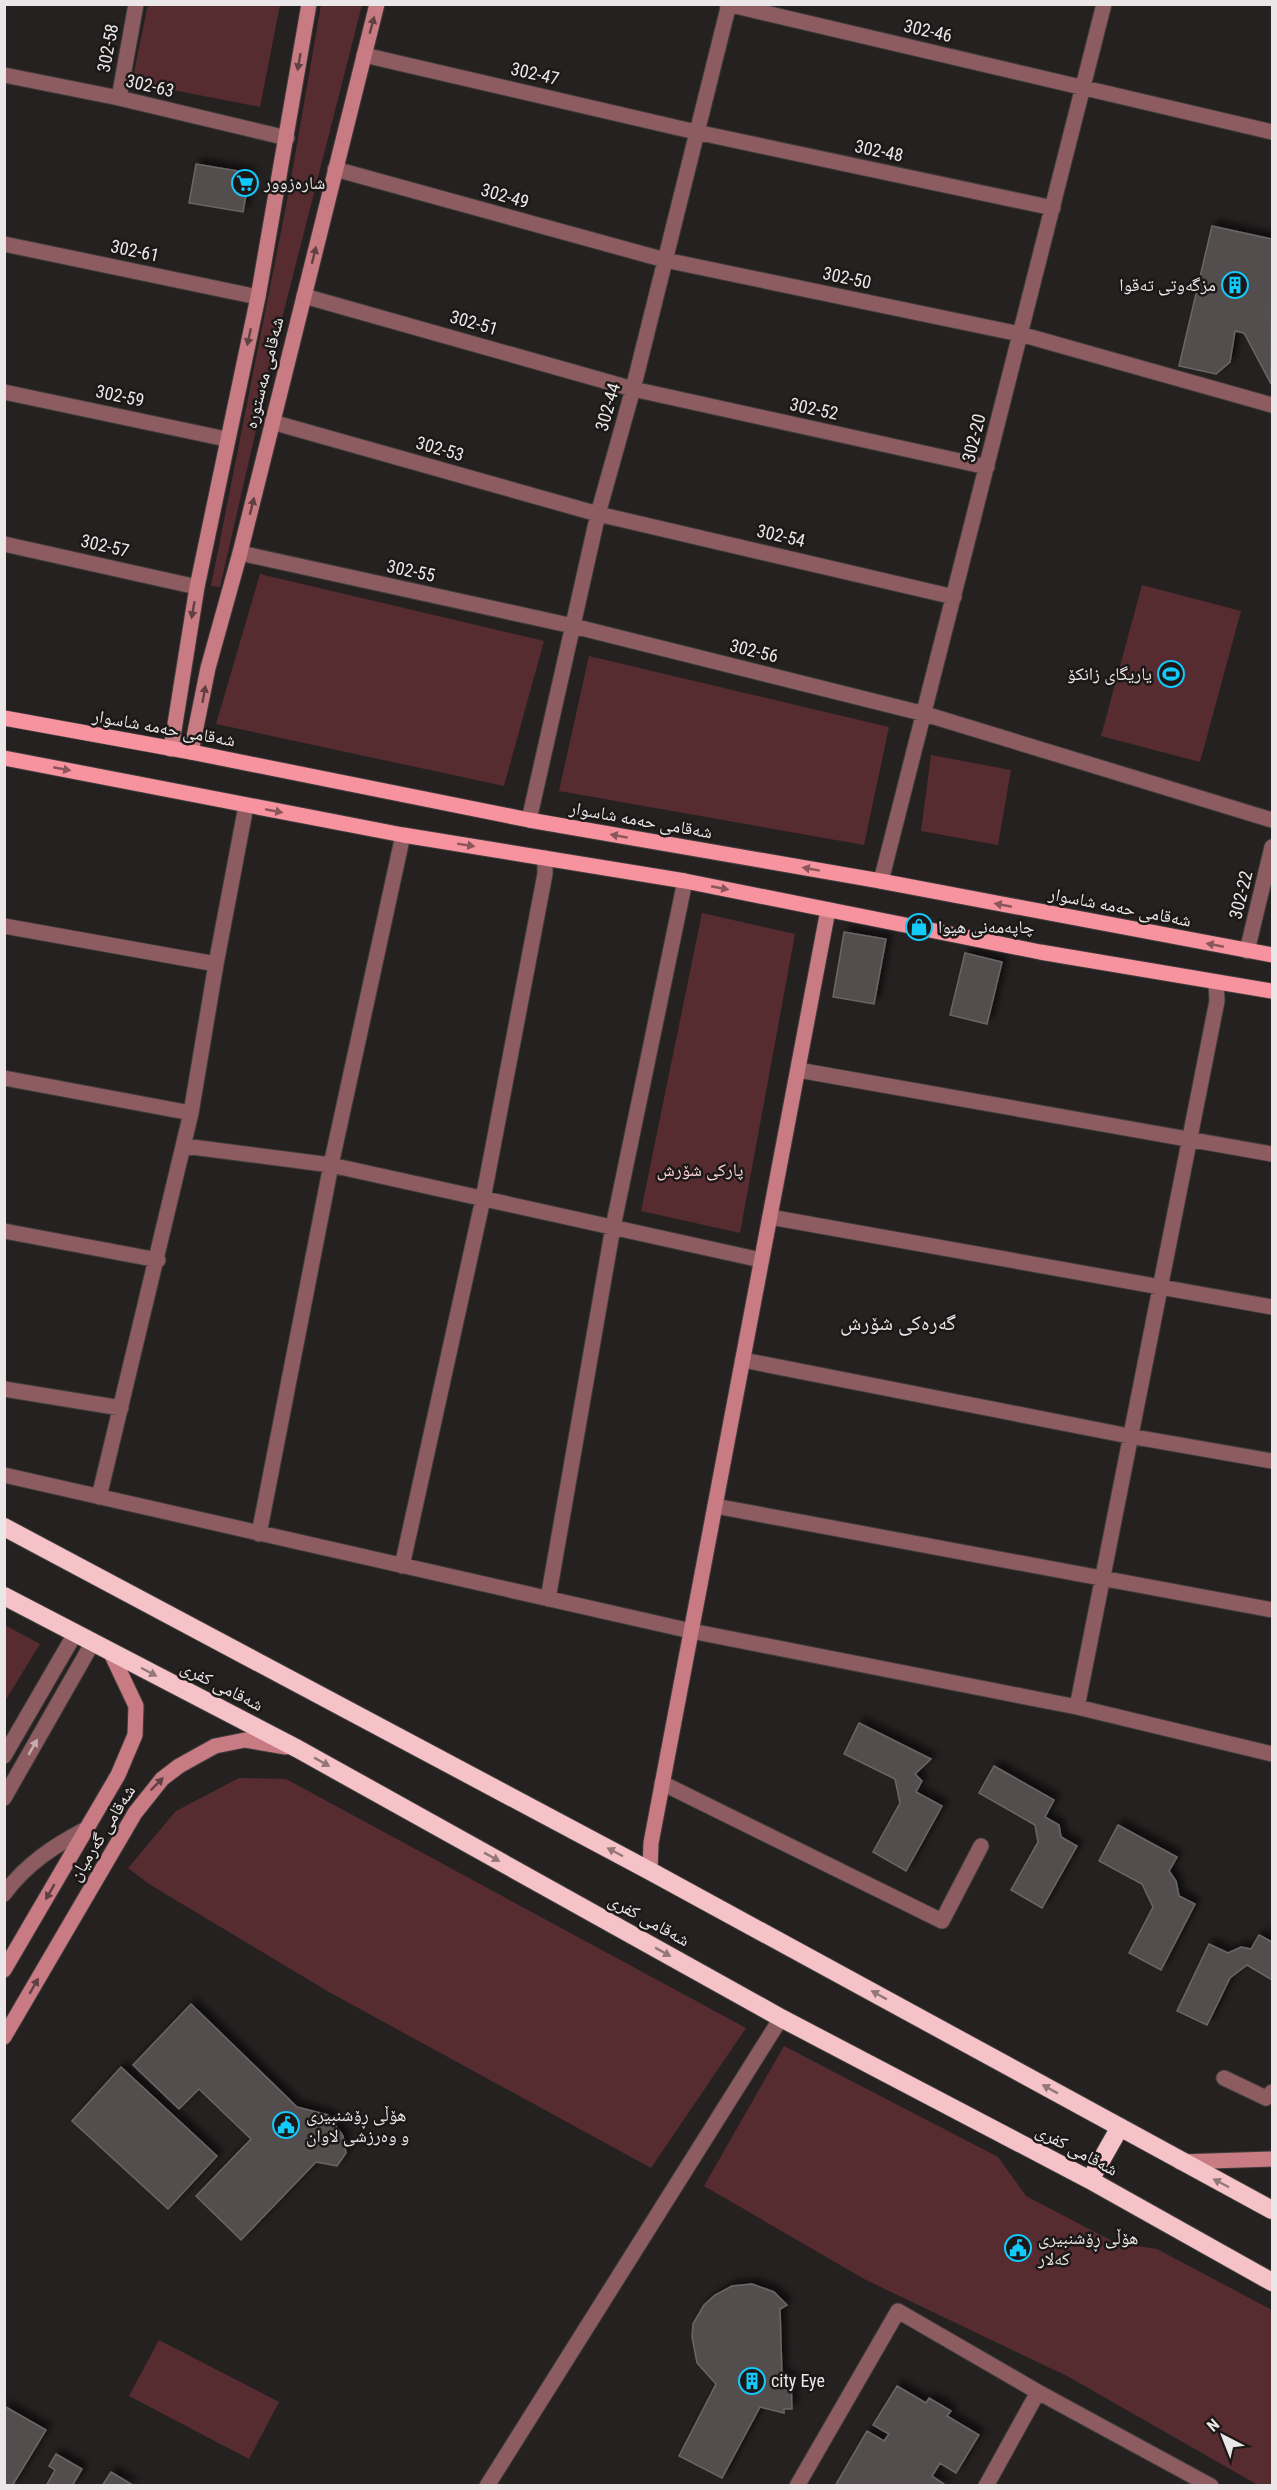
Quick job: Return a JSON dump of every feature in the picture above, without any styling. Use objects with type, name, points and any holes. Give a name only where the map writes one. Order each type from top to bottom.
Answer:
[{"type":"highway","name":"شەقامی کفری","points":[[4,1527],[650,1871],[1120,2127],[1180,2162],[1272,2210]]},
{"type":"highway","name":"شەقامی کفری","points":[[4,1596],[298,1749],[781,2018],[1090,2180],[1272,2282]]},
{"type":"highway","points":[[1090,2180],[1120,2127]]},
{"type":"main road","name":"شەقامی مەستورە","points":[[171,749],[197,587],[226,439],[258,297],[309,4]]},
{"type":"main road","name":"شەقامی مەستورە","points":[[191,752],[208,668],[240,553],[377,4]]},
{"type":"main road","points":[[185,662],[208,668]]},
{"type":"main road","name":"شەقامی حەمە شاسوار","points":[[4,718],[191,752],[529,820],[881,881],[1272,955]]},
{"type":"main road","points":[[4,758],[403,835],[685,881],[1040,952],[1272,991]]},
{"type":"main road","points":[[650,1871],[651,1843],[662,1783],[828,910]]},
{"type":"main road","name":"شەقامی گەرمیان","points":[[4,1970],[88,1828],[129,1751],[137,1720],[131,1691],[110,1651]]},
{"type":"main road","name":"شەقامی گەرمیان","points":[[4,2037],[135,1813],[162,1779],[198,1754],[223,1744],[245,1740],[298,1749]]},
{"type":"main road","points":[[1180,2162],[1272,2159]]},
{"type":"street","name":"302-58","points":[[119,98],[136,4]]},
{"type":"street","name":"302-20","points":[[881,881],[1104,4]]},
{"type":"street","name":"302-46","points":[[728,5],[1272,132]]},
{"type":"street","name":"302-44","points":[[529,820],[598,514],[633,389],[728,5]]},
{"type":"street","name":"302-47","points":[[364,55],[696,132]]},
{"type":"street","name":"302-63","points":[[4,75],[119,98],[287,138]]},
{"type":"street","name":"302-48","points":[[696,132],[1053,208]]},
{"type":"street","name":"302-49","points":[[335,170],[665,260]]},
{"type":"street","name":"302-61","points":[[4,244],[258,297]]},
{"type":"street","name":"302-50","points":[[665,260],[1020,334],[1272,405]]},
{"type":"street","name":"302-51","points":[[304,296],[633,389]]},
{"type":"street","name":"302-52","points":[[633,389],[987,467]]},
{"type":"street","name":"302-59","points":[[4,392],[226,439]]},
{"type":"street","name":"302-53","points":[[272,422],[598,514]]},
{"type":"street","name":"302-54","points":[[598,514],[954,597]]},
{"type":"street","name":"302-57","points":[[4,543],[197,587]]},
{"type":"street","name":"302-55","points":[[240,553],[573,627]]},
{"type":"street","name":"302-56","points":[[573,627],[925,714],[1272,820]]},
{"type":"street","points":[[99,1497],[184,1146],[246,806]]},
{"type":"street","points":[[259,1534],[331,1165],[403,835]]},
{"type":"street","name":"302-22","points":[[1247,951],[1272,853]]},
{"type":"street","points":[[402,1566],[483,1199],[545,874],[545,858]]},
{"type":"street","points":[[548,1599],[614,1227],[685,881]]},
{"type":"street","points":[[4,926],[216,964]]},
{"type":"street","points":[[1077,1707],[1217,1001],[1216,983]]},
{"type":"street","points":[[798,1070],[1272,1154]]},
{"type":"street","points":[[4,1078],[191,1113]]},
{"type":"street","points":[[184,1146],[331,1165],[761,1260]]},
{"type":"street","points":[[770,1217],[1272,1307]]},
{"type":"street","points":[[4,1231],[158,1260]]},
{"type":"street","points":[[743,1360],[1129,1437],[1272,1461]]},
{"type":"street","points":[[4,1389],[121,1408]]},
{"type":"street","points":[[4,1474],[691,1632],[1077,1707],[1272,1754]]},
{"type":"street","points":[[715,1506],[1101,1580],[1272,1610]]},
{"type":"street","points":[[4,1755],[76,1632]]},
{"type":"street","points":[[4,1798],[93,1642]]},
{"type":"street","points":[[662,1783],[942,1921],[981,1846]]},
{"type":"street","points":[[4,1894],[45,1853],[88,1828]]},
{"type":"street","points":[[487,2486],[781,2018]]},
{"type":"street","points":[[1224,2078],[1266,2098],[1272,2092]]},
{"type":"street","points":[[797,2486],[898,2311],[1038,2392],[1211,2486]]},
{"type":"street","points":[[986,2486],[1038,2392]]},
{"type":"green space","points":[[148,4],[280,5],[260,107],[132,82]]},
{"type":"green space","points":[[321,5],[362,5],[279,330],[220,587],[211,586],[288,196]]},
{"type":"green space","points":[[260,574],[544,641],[504,786],[216,724]]},
{"type":"green space","name":"یاریگای زانکۆ","points":[[1142,585],[1241,611],[1200,762],[1101,736]]},
{"type":"green space","points":[[589,656],[889,727],[864,845],[559,791]]},
{"type":"green space","points":[[931,755],[1011,770],[998,845],[921,831]]},
{"type":"green space","name":"پارکی شۆرش","points":[[702,913],[795,934],[740,1233],[641,1211]]},
{"type":"green space","points":[[5,1625],[40,1644],[5,1701]]},
{"type":"green space","points":[[239,1778],[286,1779],[746,2028],[651,2168],[329,1992],[149,1884],[128,1868],[176,1811]]},
{"type":"green space","points":[[784,2046],[998,2157],[1026,2196],[1116,2243],[1157,2249],[1272,2310],[1272,2485],[1258,2485],[1069,2377],[866,2280],[704,2186]]},
{"type":"green space","points":[[159,2340],[279,2402],[249,2459],[129,2396]]},
{"type":"building","points":[[196,164],[250,173],[243,212],[189,203]]},
{"type":"building","name":"مزگه‌وتی ته‌قوا","points":[[1212,226],[1272,239],[1271,384],[1244,333],[1235,331],[1230,362],[1216,374],[1179,366]]},
{"type":"building","points":[[844,932],[886,939],[874,1004],[833,997]]},
{"type":"building","points":[[965,953],[1002,962],[987,1024],[950,1015]]},
{"type":"building","points":[[859,1723],[931,1759],[915,1774],[922,1781],[916,1792],[942,1806],[906,1871],[873,1852],[900,1803],[895,1779],[844,1754]]},
{"type":"building","points":[[994,1766],[1054,1800],[1045,1817],[1059,1825],[1061,1837],[1077,1846],[1042,1908],[1011,1890],[1038,1842],[1035,1825],[979,1793]]},
{"type":"building","points":[[1118,1825],[1177,1857],[1169,1871],[1176,1881],[1179,1896],[1195,1904],[1161,1970],[1129,1953],[1153,1907],[1142,1884],[1099,1861]]},
{"type":"building","points":[[1259,1935],[1272,1942],[1272,1980],[1247,1965],[1230,1978],[1207,2025],[1177,2011],[1209,1944],[1228,1953],[1241,1947],[1251,1949]]},
{"type":"building","name":"هۆڵی ڕۆشنبیری و وەرزشی لاوان","points":[[191,2004],[297,2107],[328,2115],[343,2136],[346,2153],[337,2166],[316,2162],[241,2240],[196,2196],[251,2139],[199,2089],[179,2109],[133,2065]]},
{"type":"building","points":[[121,2067],[217,2156],[168,2209],[72,2121]]},
{"type":"building","name":"city Eye","points":[[752,2284],[774,2292],[787,2305],[780,2309],[782,2377],[791,2377],[792,2409],[784,2409],[784,2413],[760,2407],[722,2478],[679,2456],[716,2384],[697,2363],[692,2337],[693,2324],[704,2305],[715,2295],[732,2286]]},
{"type":"building","points":[[897,2386],[926,2403],[929,2398],[951,2411],[947,2416],[979,2435],[956,2473],[940,2463],[932,2476],[947,2486],[835,2486],[867,2431],[884,2441],[889,2434],[873,2425]]},
{"type":"building","points":[[4,2406],[46,2430],[12,2486],[4,2486]]},
{"type":"building","points":[[56,2454],[82,2469],[72,2486],[46,2486],[55,2470],[49,2466]]},
{"type":"building","points":[[111,2472],[131,2484],[130,2486],[102,2486]]},
{"type":"place","name":"شارەزوور","points":[[245,183]]},
{"type":"place","name":"مزگه‌وتی ته‌قوا","points":[[1235,285]]},
{"type":"place","name":"یاریگای زانکۆ","points":[[1171,674]]},
{"type":"place","name":"چاپەمەنی هیوا","points":[[919,927]]},
{"type":"place","name":"هۆڵی ڕۆشنبیری و وەرزشی لاوان","points":[[286,2125]]},
{"type":"place","name":"هۆڵی ڕۆشنبیری کەلار","points":[[1018,2248]]},
{"type":"place","name":"city Eye","points":[[752,2381]]},
{"type":"district","name":"گەرەکی شۆرش","points":[[898,1323]]}]
